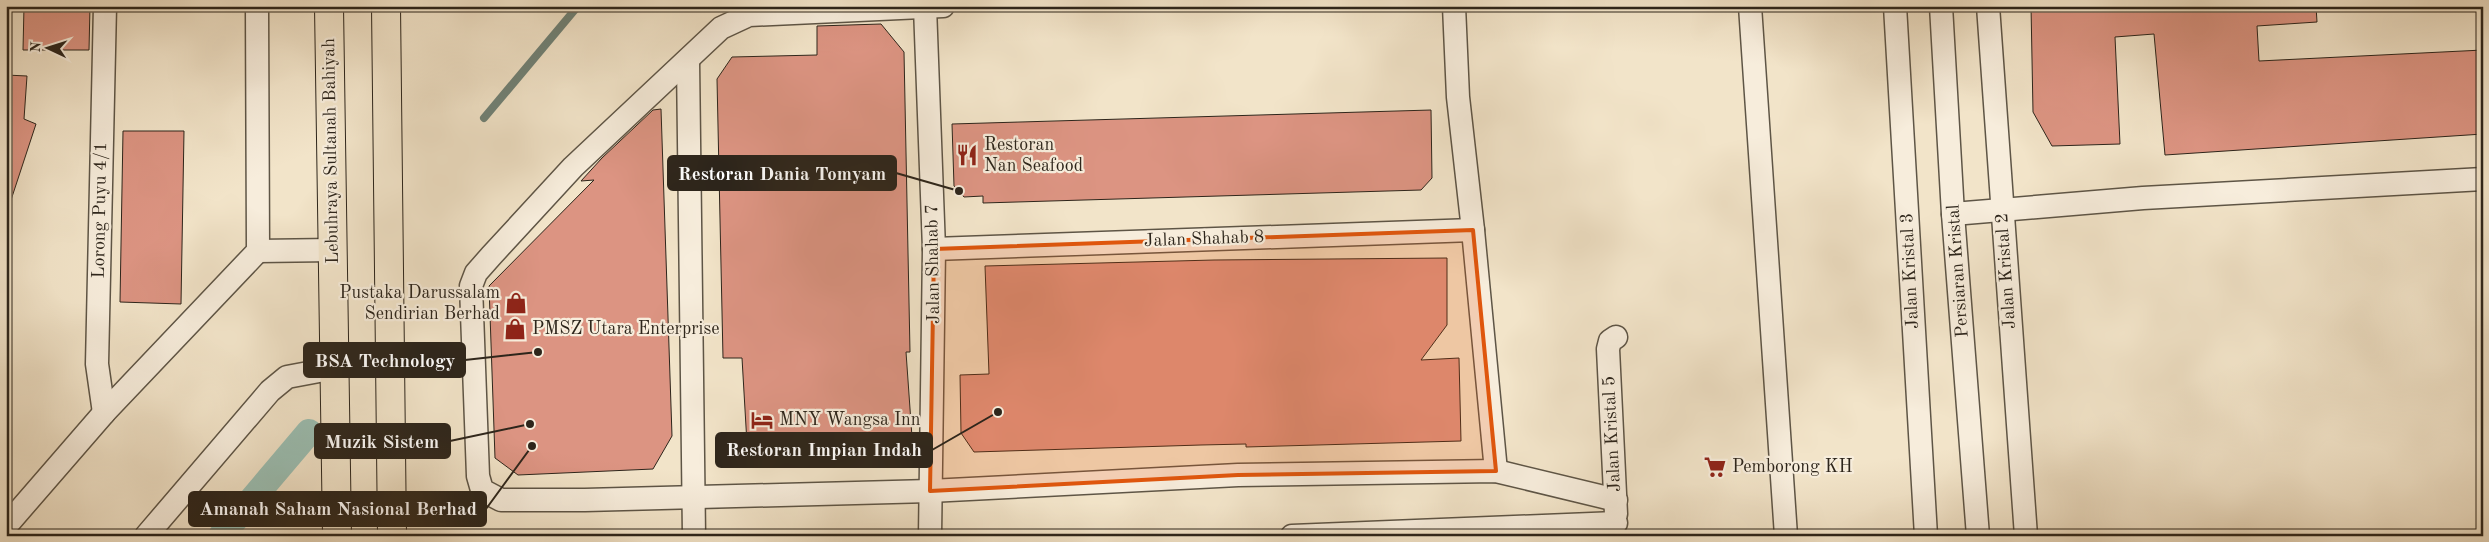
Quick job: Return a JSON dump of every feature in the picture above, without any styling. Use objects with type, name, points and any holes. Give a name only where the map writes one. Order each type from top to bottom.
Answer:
[{"type":"main road","name":"Lebuhraya Sultanah Bahiyah","points":[[329,6],[337,536]]},
{"type":"main road","points":[[386,6],[392,536]]},
{"type":"street","name":"Lorong Puyu 4/1","points":[[104,413],[97,364],[105,6]]},
{"type":"street","points":[[6,526],[104,413],[258,251],[257,6]]},
{"type":"street","points":[[1454,6],[1458,97],[1474,230],[1496,471]]},
{"type":"street","points":[[1750,6],[1786,536]]},
{"type":"street","name":"Jalan Kristal 3","points":[[1895,6],[1926,536]]},
{"type":"street","name":"Persiaran Kristal","points":[[1941,6],[1953,214],[1978,536]]},
{"type":"street","name":"Jalan Kristal 2","points":[[1988,6],[2026,536]]},
{"type":"street","points":[[934,7],[749,15],[721,28],[573,167],[476,273],[471,286],[478,476],[482,490],[501,500],[930,491],[1238,475],[1496,471],[1616,500]]},
{"type":"street","name":"Jalan Shahab 7","points":[[930,536],[934,367],[934,7]]},
{"type":"street","points":[[688,61],[695,496],[694,536]]},
{"type":"street","points":[[1953,214],[2143,198],[2483,179]]},
{"type":"street","name":"Jalan Shahab 8","points":[[934,249],[1474,230]]},
{"type":"street","points":[[258,251],[333,250]]},
{"type":"street","name":"Jalan Kristal 5","points":[[1616,337],[1610,341],[1608,349],[1616,530]]},
{"type":"street","points":[[146,536],[270,391],[288,377],[335,368]]},
{"type":"street","points":[[1292,536],[1616,530]]},
{"type":"highlighted area","points":[[1473,230],[1496,471],[1238,475],[930,491],[934,249]]},
{"type":"building","points":[[24,6],[90,6],[89,50],[23,50]]},
{"type":"building","points":[[2031,6],[2316,6],[2317,22],[2257,26],[2259,61],[2483,50],[2483,134],[2165,155],[2154,34],[2115,37],[2120,144],[2052,146],[2033,112]]},
{"type":"building","points":[[881,24],[904,52],[910,352],[906,352],[912,437],[896,453],[748,461],[742,358],[723,358],[717,79],[732,57],[817,55],[817,26]]},
{"type":"building","points":[[6,75],[27,76],[24,119],[36,124],[10,203],[6,202]]},
{"type":"building","points":[[661,109],[672,436],[653,469],[518,475],[495,458],[489,286],[594,180],[581,181],[602,158],[653,110]]},
{"type":"building","points":[[1431,110],[1432,178],[1421,190],[983,203],[983,196],[964,197],[954,186],[952,124]]},
{"type":"building","points":[[123,131],[184,131],[181,304],[120,302]]},
{"type":"building","points":[[1447,258],[1447,325],[1421,360],[1459,358],[1461,441],[1246,447],[1246,444],[1201,445],[974,452],[961,433],[960,375],[989,374],[985,266],[1214,260]]},
{"type":"waterway","points":[[484,118],[578,6]]},
{"type":"waterway","points":[[221,536],[309,432]]},
{"type":"place","name":"Restoran Nan Seafood","points":[[967,155]]},
{"type":"place","name":"Restoran Dania Tomyam","points":[[959,191]]},
{"type":"place","name":"Pustaka Darussalam Sendirian Berhad","points":[[516,303]]},
{"type":"place","name":"PMSZ Utara Enterprise","points":[[515,329]]},
{"type":"place","name":"BSA Technology","points":[[538,352]]},
{"type":"place","name":"Restoran Impian Indah","points":[[998,412]]},
{"type":"place","name":"MNY Wangsa Inn","points":[[762,420]]},
{"type":"place","name":"Muzik Sistem","points":[[530,424]]},
{"type":"place","name":"Amanah Saham Nasional Berhad","points":[[532,446]]},
{"type":"place","name":"Pemborong KH","points":[[1715,467]]}]
